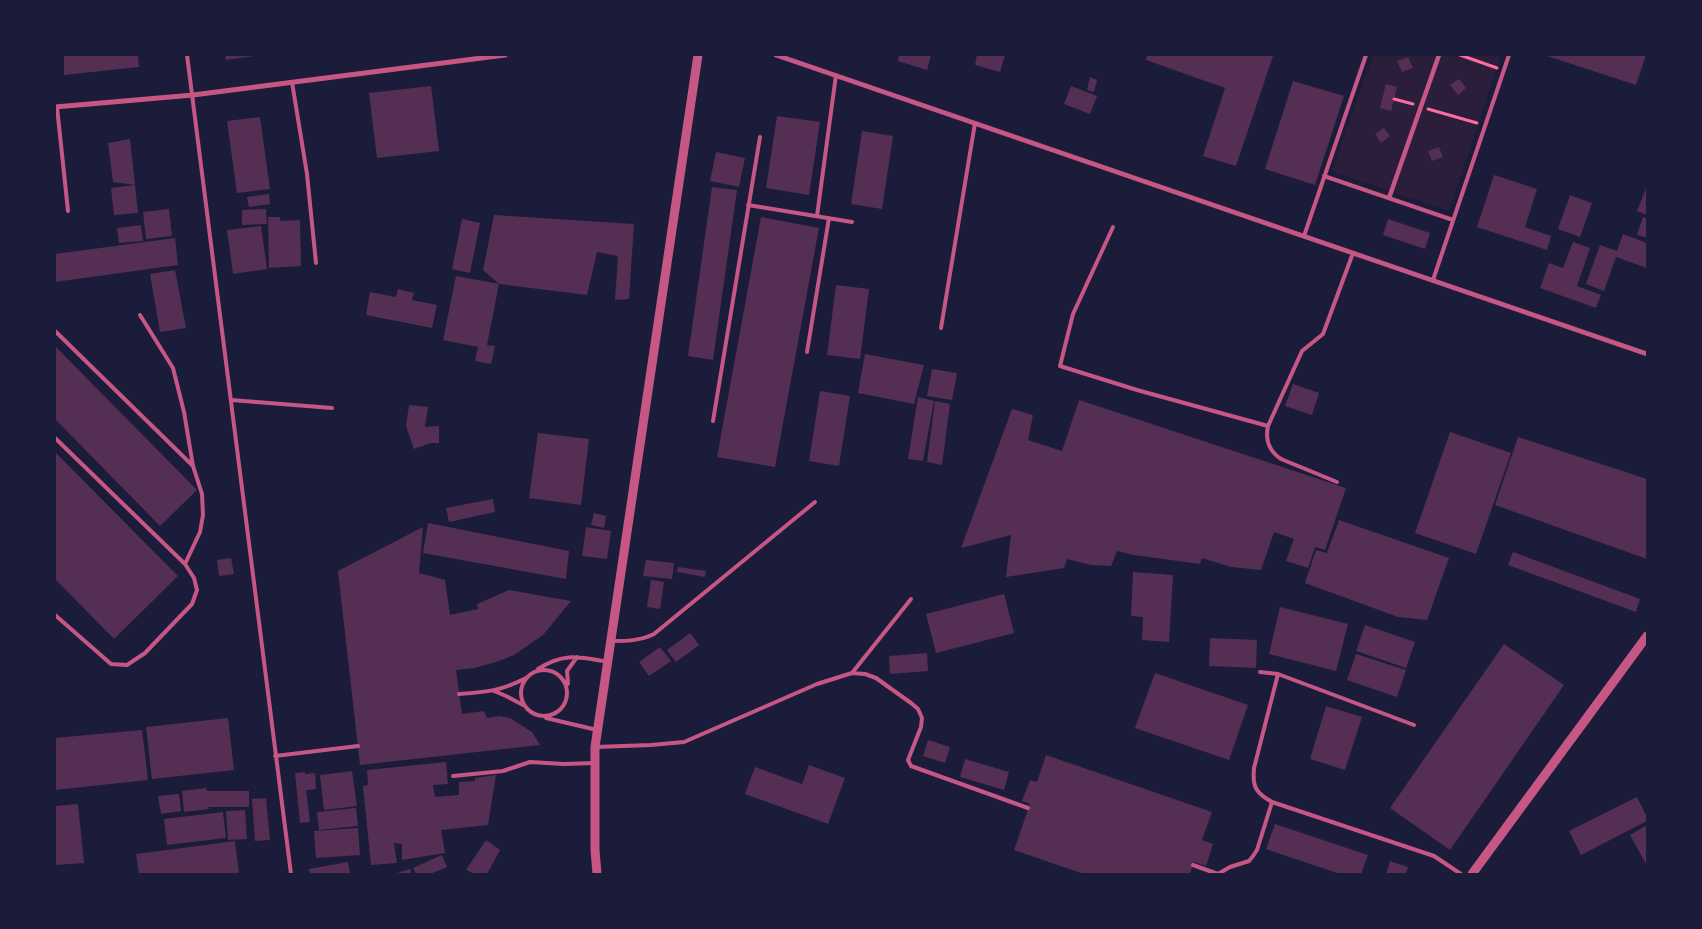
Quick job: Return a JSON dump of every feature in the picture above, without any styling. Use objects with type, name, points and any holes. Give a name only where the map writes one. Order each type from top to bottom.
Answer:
[{"type":"street","points":[[56,107],[193,94],[505,55]]},
{"type":"street","points":[[598,874],[595,763],[597,730],[698,55]]},
{"type":"street","points":[[776,55],[1647,354]]},
{"type":"street","points":[[1389,198],[1439,55]]},
{"type":"street","points":[[1472,874],[1647,636]]},
{"type":"lane","points":[[187,55],[291,874]]},
{"type":"lane","points":[[1304,236],[1366,55]]},
{"type":"lane","points":[[1433,280],[1509,55]]},
{"type":"lane","points":[[817,216],[836,75]]},
{"type":"lane","points":[[292,82],[307,174],[316,263]]},
{"type":"lane","points":[[56,107],[68,211]]},
{"type":"lane","points":[[941,328],[975,123]]},
{"type":"lane","points":[[713,421],[760,137]]},
{"type":"lane","points":[[1324,176],[1454,220]]},
{"type":"lane","points":[[748,205],[852,222]]},
{"type":"lane","points":[[807,352],[829,218]]},
{"type":"lane","points":[[1113,227],[1073,314],[1060,366],[1137,390],[1268,426]]},
{"type":"lane","points":[[1337,482],[1281,459],[1274,454],[1268,444],[1266,432],[1302,350],[1323,334],[1353,253]]},
{"type":"lane","points":[[140,315],[173,368],[184,412],[193,466],[202,494],[203,515],[200,532],[185,564]]},
{"type":"lane","points":[[55,330],[193,466]]},
{"type":"lane","points":[[231,400],[332,408]]},
{"type":"lane","points":[[55,438],[185,564],[194,578],[197,590],[192,604],[145,653],[127,665],[111,664],[55,615]]},
{"type":"lane","points":[[611,641],[630,641],[646,638],[654,634],[815,502]]},
{"type":"lane","points":[[852,673],[911,598]]},
{"type":"lane","points":[[459,694],[494,692],[511,686],[556,660],[577,657],[608,662]]},
{"type":"lane","points":[[539,716],[550,716],[562,709],[567,700],[567,671],[577,657]]},
{"type":"lane","points":[[536,671],[547,670],[556,672],[565,681],[568,689]]},
{"type":"lane","points":[[1260,672],[1278,674],[1414,725]]},
{"type":"lane","points":[[595,747],[684,742],[817,684],[852,673],[865,674],[876,678],[918,709],[922,718],[921,727],[908,760],[910,766],[1028,808]]},
{"type":"lane","points":[[1278,674],[1253,774],[1256,791],[1272,802],[1434,856],[1461,874]]},
{"type":"lane","points":[[526,678],[521,696],[524,705],[530,712],[539,716],[597,730]]},
{"type":"lane","points":[[494,692],[524,705]]},
{"type":"lane","points":[[275,756],[358,746]]},
{"type":"lane","points":[[453,776],[503,771],[530,762],[595,763]]},
{"type":"lane","points":[[1193,866],[1218,874],[1251,859],[1257,850],[1272,802]]},
{"type":"path","points":[[1460,55],[1504,70]]},
{"type":"path","points":[[1394,98],[1485,126]]},
{"type":"shaded area","points":[[1373,55],[1501,55],[1449,211],[1332,171]]},
{"type":"building","points":[[64,55],[138,55],[139,67],[64,75]]},
{"type":"building","points":[[225,55],[254,55],[254,56],[226,60]]},
{"type":"building","points":[[899,55],[931,55],[927,70],[898,61]]},
{"type":"building","points":[[977,55],[1005,55],[1000,72],[975,65]]},
{"type":"building","points":[[1147,55],[1273,56],[1236,166],[1203,156],[1225,88],[1146,60]]},
{"type":"building","points":[[1544,55],[1646,55],[1636,85]]},
{"type":"building","points":[[1408,57],[1413,68],[1402,72],[1397,61]]},
{"type":"building","points":[[1090,77],[1097,80],[1094,92],[1087,90]]},
{"type":"building","points":[[1459,79],[1466,88],[1458,95],[1450,85]]},
{"type":"building","points":[[1293,81],[1344,96],[1315,185],[1265,169]]},
{"type":"building","points":[[1386,84],[1397,87],[1391,111],[1380,108]]},
{"type":"building","points":[[431,86],[439,151],[377,158],[369,93]]},
{"type":"building","points":[[1071,86],[1097,96],[1090,114],[1064,104]]},
{"type":"building","points":[[777,116],[820,122],[809,195],[766,188]]},
{"type":"building","points":[[260,117],[270,189],[237,193],[227,121]]},
{"type":"building","points":[[1384,128],[1390,136],[1381,143],[1375,134]]},
{"type":"building","points":[[862,131],[893,136],[882,209],[851,204]]},
{"type":"building","points":[[130,139],[135,185],[113,182],[108,143]]},
{"type":"building","points":[[1439,147],[1443,157],[1432,161],[1428,151]]},
{"type":"building","points":[[716,152],[745,158],[739,187],[710,181]]},
{"type":"building","points":[[1494,175],[1537,189],[1525,227],[1551,236],[1547,250],[1477,227]]},
{"type":"building","points":[[135,185],[138,213],[114,215],[111,188]]},
{"type":"building","points":[[1647,186],[1647,215],[1637,211]]},
{"type":"building","points":[[712,187],[737,190],[713,360],[688,356]]},
{"type":"building","points":[[269,194],[270,204],[249,207],[247,197]]},
{"type":"building","points":[[1570,195],[1592,203],[1580,237],[1558,229]]},
{"type":"building","points":[[169,209],[172,236],[146,239],[143,212]]},
{"type":"building","points":[[266,209],[267,224],[242,225],[242,210]]},
{"type":"building","points":[[494,215],[634,224],[629,299],[615,300],[618,256],[597,252],[587,295],[499,284],[483,270]]},
{"type":"building","points":[[268,217],[280,217],[280,221],[300,220],[301,266],[269,268]]},
{"type":"building","points":[[761,217],[819,228],[775,467],[717,457]]},
{"type":"building","points":[[1643,217],[1647,218],[1647,238],[1637,235]]},
{"type":"building","points":[[462,219],[480,223],[470,273],[452,269]]},
{"type":"building","points":[[1388,219],[1430,233],[1425,249],[1383,235]]},
{"type":"building","points":[[141,225],[143,241],[119,243],[117,228]]},
{"type":"building","points":[[261,226],[267,269],[233,274],[227,230]]},
{"type":"building","points":[[1623,234],[1647,243],[1647,268],[1616,257],[1604,291],[1586,284],[1600,245],[1617,251]]},
{"type":"building","points":[[175,238],[178,265],[55,282],[55,254]]},
{"type":"building","points":[[1573,242],[1590,248],[1577,286],[1601,295],[1596,308],[1540,288],[1549,263],[1563,268]]},
{"type":"building","points":[[175,270],[186,328],[160,332],[150,274]]},
{"type":"building","points":[[456,276],[499,284],[487,345],[495,346],[491,364],[475,361],[478,347],[443,340]]},
{"type":"building","points":[[836,285],[869,289],[860,359],[827,355]]},
{"type":"building","points":[[398,289],[414,293],[412,300],[437,305],[432,328],[366,315],[370,292],[396,297]]},
{"type":"building","points":[[55,346],[197,490],[160,526],[55,419]]},
{"type":"building","points":[[865,354],[924,365],[914,404],[858,393]]},
{"type":"building","points":[[932,369],[957,373],[952,400],[927,396]]},
{"type":"building","points":[[1293,384],[1319,393],[1312,415],[1285,406]]},
{"type":"building","points":[[820,391],[850,396],[839,466],[809,461]]},
{"type":"building","points":[[918,397],[934,401],[923,461],[908,459]]},
{"type":"building","points":[[1079,400],[1346,488],[1325,550],[1315,547],[1308,568],[1286,561],[1294,539],[1274,532],[1261,570],[1231,567],[1202,558],[1200,564],[1117,551],[1111,566],[1091,565],[1067,559],[1064,568],[1006,577],[1011,535],[961,548],[1012,409],[1033,415],[1028,440],[1062,451]]},
{"type":"building","points":[[935,401],[950,404],[942,465],[927,462]]},
{"type":"building","points":[[409,405],[428,407],[425,427],[439,426],[439,443],[431,443],[414,449],[406,426]]},
{"type":"building","points":[[1450,432],[1511,453],[1476,554],[1415,533]]},
{"type":"building","points":[[538,433],[589,439],[581,505],[529,498]]},
{"type":"building","points":[[1518,437],[1647,479],[1647,559],[1495,505]]},
{"type":"building","points":[[55,452],[178,576],[114,639],[55,579]]},
{"type":"building","points":[[493,499],[495,512],[449,522],[446,508]]},
{"type":"building","points":[[594,513],[606,516],[604,528],[591,525]]},
{"type":"building","points":[[1339,520],[1449,558],[1427,620],[1398,617],[1305,583],[1316,550],[1327,553]]},
{"type":"building","points":[[428,523],[569,551],[566,579],[423,553]]},
{"type":"building","points":[[423,527],[419,573],[445,580],[450,615],[478,609],[477,604],[509,590],[571,601],[543,635],[514,655],[475,668],[456,670],[462,714],[484,711],[487,718],[499,716],[510,718],[532,732],[540,745],[360,765],[338,571]]},
{"type":"building","points":[[586,527],[611,531],[607,559],[582,556]]},
{"type":"building","points":[[1513,552],[1640,599],[1636,612],[1508,565]]},
{"type":"building","points":[[231,558],[234,574],[219,576],[217,560]]},
{"type":"building","points":[[646,560],[674,563],[672,579],[643,576]]},
{"type":"building","points":[[678,567],[706,571],[705,577],[677,572]]},
{"type":"building","points":[[1133,572],[1173,575],[1169,642],[1142,640],[1143,617],[1131,616]]},
{"type":"building","points":[[651,580],[664,582],[660,609],[647,607]]},
{"type":"building","points":[[1004,594],[1014,633],[936,653],[926,614]]},
{"type":"building","points":[[1280,607],[1348,624],[1336,671],[1269,654]]},
{"type":"building","points":[[1365,625],[1415,642],[1406,668],[1356,651]]},
{"type":"building","points":[[690,633],[699,645],[676,662],[667,650]]},
{"type":"building","points":[[1210,638],[1257,640],[1256,668],[1209,666]]},
{"type":"building","points":[[1504,644],[1564,685],[1450,850],[1390,808]]},
{"type":"building","points":[[660,647],[671,661],[649,676],[639,662]]},
{"type":"building","points":[[927,653],[928,671],[890,674],[889,656]]},
{"type":"building","points":[[1356,654],[1406,670],[1397,697],[1347,680]]},
{"type":"building","points":[[1155,673],[1248,705],[1229,760],[1135,728]]},
{"type":"building","points":[[1326,706],[1362,717],[1345,770],[1310,759]]},
{"type":"building","points":[[228,718],[234,770],[152,779],[146,727]]},
{"type":"building","points":[[142,730],[148,780],[55,790],[55,738]]},
{"type":"building","points":[[928,740],[950,747],[945,763],[923,756]]},
{"type":"building","points":[[1046,755],[1212,812],[1202,840],[1213,844],[1206,866],[1194,862],[1190,874],[1084,874],[1014,850],[1030,804],[1022,801],[1030,780],[1037,782]]},
{"type":"building","points":[[965,759],[1009,772],[1004,790],[960,777]]},
{"type":"building","points":[[446,762],[448,784],[433,785],[435,797],[459,795],[459,782],[475,781],[475,778],[496,775],[488,825],[441,830],[445,853],[402,860],[402,844],[394,843],[397,863],[371,865],[363,786],[368,785],[367,770]]},
{"type":"building","points":[[809,765],[845,778],[828,824],[745,794],[755,767],[802,784]]},
{"type":"building","points":[[352,771],[357,806],[324,810],[320,775]]},
{"type":"building","points":[[305,772],[305,774],[315,773],[316,789],[306,790],[310,822],[300,823],[295,773]]},
{"type":"building","points":[[206,788],[207,791],[249,791],[249,807],[208,807],[209,809],[184,812],[182,791]]},
{"type":"building","points":[[179,794],[181,811],[161,814],[158,796]]},
{"type":"building","points":[[1637,797],[1647,817],[1647,821],[1581,855],[1569,831]]},
{"type":"building","points":[[266,798],[270,840],[255,841],[252,799]]},
{"type":"building","points":[[78,804],[84,863],[55,865],[55,806]]},
{"type":"building","points":[[356,808],[358,826],[319,830],[317,812]]},
{"type":"building","points":[[245,810],[247,839],[228,840],[226,811]]},
{"type":"building","points":[[223,812],[226,838],[167,845],[164,819]]},
{"type":"building","points":[[1275,824],[1368,855],[1361,874],[1340,874],[1266,849]]},
{"type":"building","points":[[1647,825],[1647,866],[1630,835]]},
{"type":"building","points":[[358,828],[360,855],[316,858],[314,831]]},
{"type":"building","points":[[486,840],[500,850],[487,874],[475,874],[466,870]]},
{"type":"building","points":[[235,841],[239,874],[139,874],[136,854]]},
{"type":"building","points":[[442,855],[447,867],[430,874],[416,874],[413,868]]},
{"type":"building","points":[[1390,861],[1408,867],[1406,874],[1386,874]]},
{"type":"building","points":[[348,862],[350,874],[310,874],[309,869]]},
{"type":"building","points":[[410,869],[412,874],[394,874]]}]
